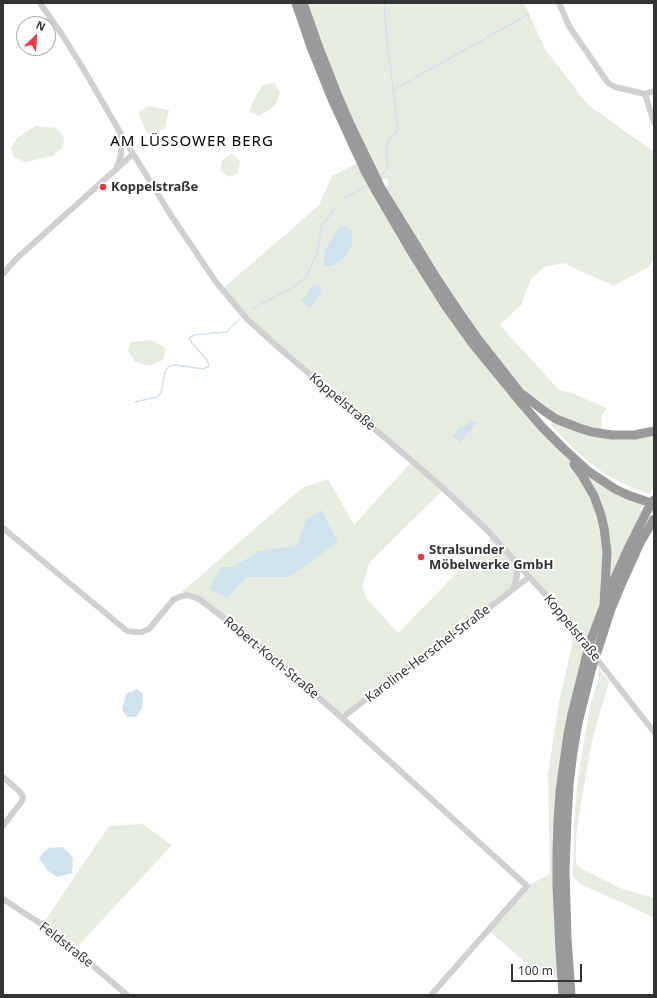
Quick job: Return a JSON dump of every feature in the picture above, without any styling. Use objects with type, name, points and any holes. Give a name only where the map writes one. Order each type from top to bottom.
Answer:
[{"type":"highway","points":[[296,3],[311,48],[332,99],[370,173],[415,257],[472,343],[522,404],[575,460],[601,481],[615,489],[654,504]]},
{"type":"highway","points":[[303,3],[337,94],[370,173]]},
{"type":"highway","points":[[379,190],[478,339],[538,415],[563,442],[601,474],[630,490],[654,499],[613,582],[592,637],[568,734],[560,791],[557,852],[557,886],[563,995]]},
{"type":"highway","points":[[521,394],[556,419],[592,432],[612,435],[635,435],[654,431]]},
{"type":"highway","points":[[549,434],[582,475],[592,491],[601,515],[607,552],[604,605]]},
{"type":"highway","points":[[571,995],[567,938],[565,846],[569,784],[575,745],[592,667],[611,608],[641,540],[654,519]]},
{"type":"street","name":"Koppelstraße","points":[[40,3],[63,36],[133,154],[186,238],[216,282],[247,319],[290,359],[444,489],[487,530],[558,610],[654,732]]},
{"type":"street","points":[[559,3],[569,26],[608,83],[615,87],[645,94],[654,91]]},
{"type":"street","points":[[645,94],[654,122]]},
{"type":"street","points":[[117,168],[121,155],[121,134]]},
{"type":"street","points":[[3,274],[16,259],[133,154]]},
{"type":"street","name":"Robert-Koch-Straße","points":[[3,528],[127,631],[142,632],[149,629],[173,600],[179,597],[187,595],[199,599],[253,640],[342,718],[527,886],[431,995]]},
{"type":"street","points":[[513,590],[517,576],[516,562]]},
{"type":"street","name":"Karoline-Herschel-Straße","points":[[342,718],[409,666],[530,577]]},
{"type":"street","points":[[3,777],[19,791],[23,798],[3,826]]},
{"type":"street","name":"Feldstraße","points":[[3,899],[38,922],[77,952],[127,995]]},
{"type":"shaded area","points":[[306,3],[524,3],[545,49],[587,104],[654,152],[654,259],[649,267],[613,286],[564,263],[544,267],[532,278],[522,304],[500,325],[559,390],[572,393],[607,408],[601,417],[602,434],[579,428],[521,394],[478,339],[385,187],[389,184],[387,178],[382,180],[364,146],[340,93]]},
{"type":"shaded area","points":[[275,83],[280,93],[275,106],[259,116],[249,111],[254,99],[263,85]]},
{"type":"shaded area","points":[[148,106],[169,110],[165,128],[154,134],[147,133],[138,112]]},
{"type":"shaded area","points":[[35,126],[56,128],[64,137],[63,147],[53,156],[25,162],[14,157],[11,148],[17,138]]},
{"type":"shaded area","points":[[232,154],[240,161],[238,173],[230,177],[220,171],[222,160]]},
{"type":"shaded area","points":[[357,163],[370,190],[376,191],[411,251],[576,466],[604,528],[604,605],[580,681],[562,978],[542,977],[488,930],[527,886],[550,874],[548,775],[558,707],[574,630],[517,562],[513,589],[342,718],[226,619],[182,591],[302,488],[328,479],[354,525],[412,461],[279,348],[222,289],[319,205],[332,176]],"holes":[[[444,489],[493,536],[398,633],[367,599],[362,587],[369,563]],[[306,520],[289,577],[246,577],[227,598],[221,567],[232,567],[259,551],[297,545]]]},
{"type":"shaded area","points":[[152,340],[166,348],[163,359],[150,366],[135,362],[128,350],[131,342]]},
{"type":"shaded area","points":[[555,420],[590,433],[654,433],[654,487],[649,494],[616,480],[589,462],[550,424]]},
{"type":"shaded area","points":[[581,468],[644,502],[640,510],[642,511],[610,578],[609,554]]},
{"type":"shaded area","points":[[599,669],[609,681],[590,751],[576,837],[576,862],[582,869],[620,888],[654,898],[654,918],[580,884],[573,877],[574,822],[578,777],[590,707],[599,677]]},
{"type":"shaded area","points":[[142,824],[172,845],[78,946],[44,922],[109,826]]},
{"type":"water","points":[[340,226],[352,230],[352,245],[343,259],[332,266],[324,266],[325,250]]},
{"type":"water","points":[[319,285],[322,292],[310,308],[301,301],[310,288]]},
{"type":"water","points":[[470,420],[477,423],[460,442],[453,436],[459,427],[466,426]]},
{"type":"water","points":[[322,510],[338,542],[289,577],[246,577],[227,598],[209,589],[221,567],[232,567],[259,551],[297,545],[306,520]]},
{"type":"water","points":[[137,689],[143,694],[142,708],[137,717],[127,717],[122,710],[126,694]]},
{"type":"water","points":[[63,847],[73,858],[72,873],[57,877],[47,870],[39,858],[48,848]]},
{"type":"waterway","points":[[380,177],[388,168],[386,153],[388,142],[398,129],[387,41],[384,3]]},
{"type":"waterway","points":[[393,90],[529,14]]},
{"type":"waterway","points":[[344,198],[369,185]]},
{"type":"waterway","points":[[252,309],[292,288],[307,276],[317,252],[322,225],[335,209]]},
{"type":"waterway","points":[[135,402],[157,397],[161,393],[165,372],[169,366],[176,365],[203,369],[209,366],[207,360],[189,338],[194,335],[226,332],[240,319]]},
{"type":"place","name":"Koppelstraße","points":[[103,187]]},
{"type":"place","name":"Stralsunder Möbelwerke GmbH","points":[[421,557]]},
{"type":"district","name":"AM LÜSSOWER BERG","points":[[192,142]]}]
